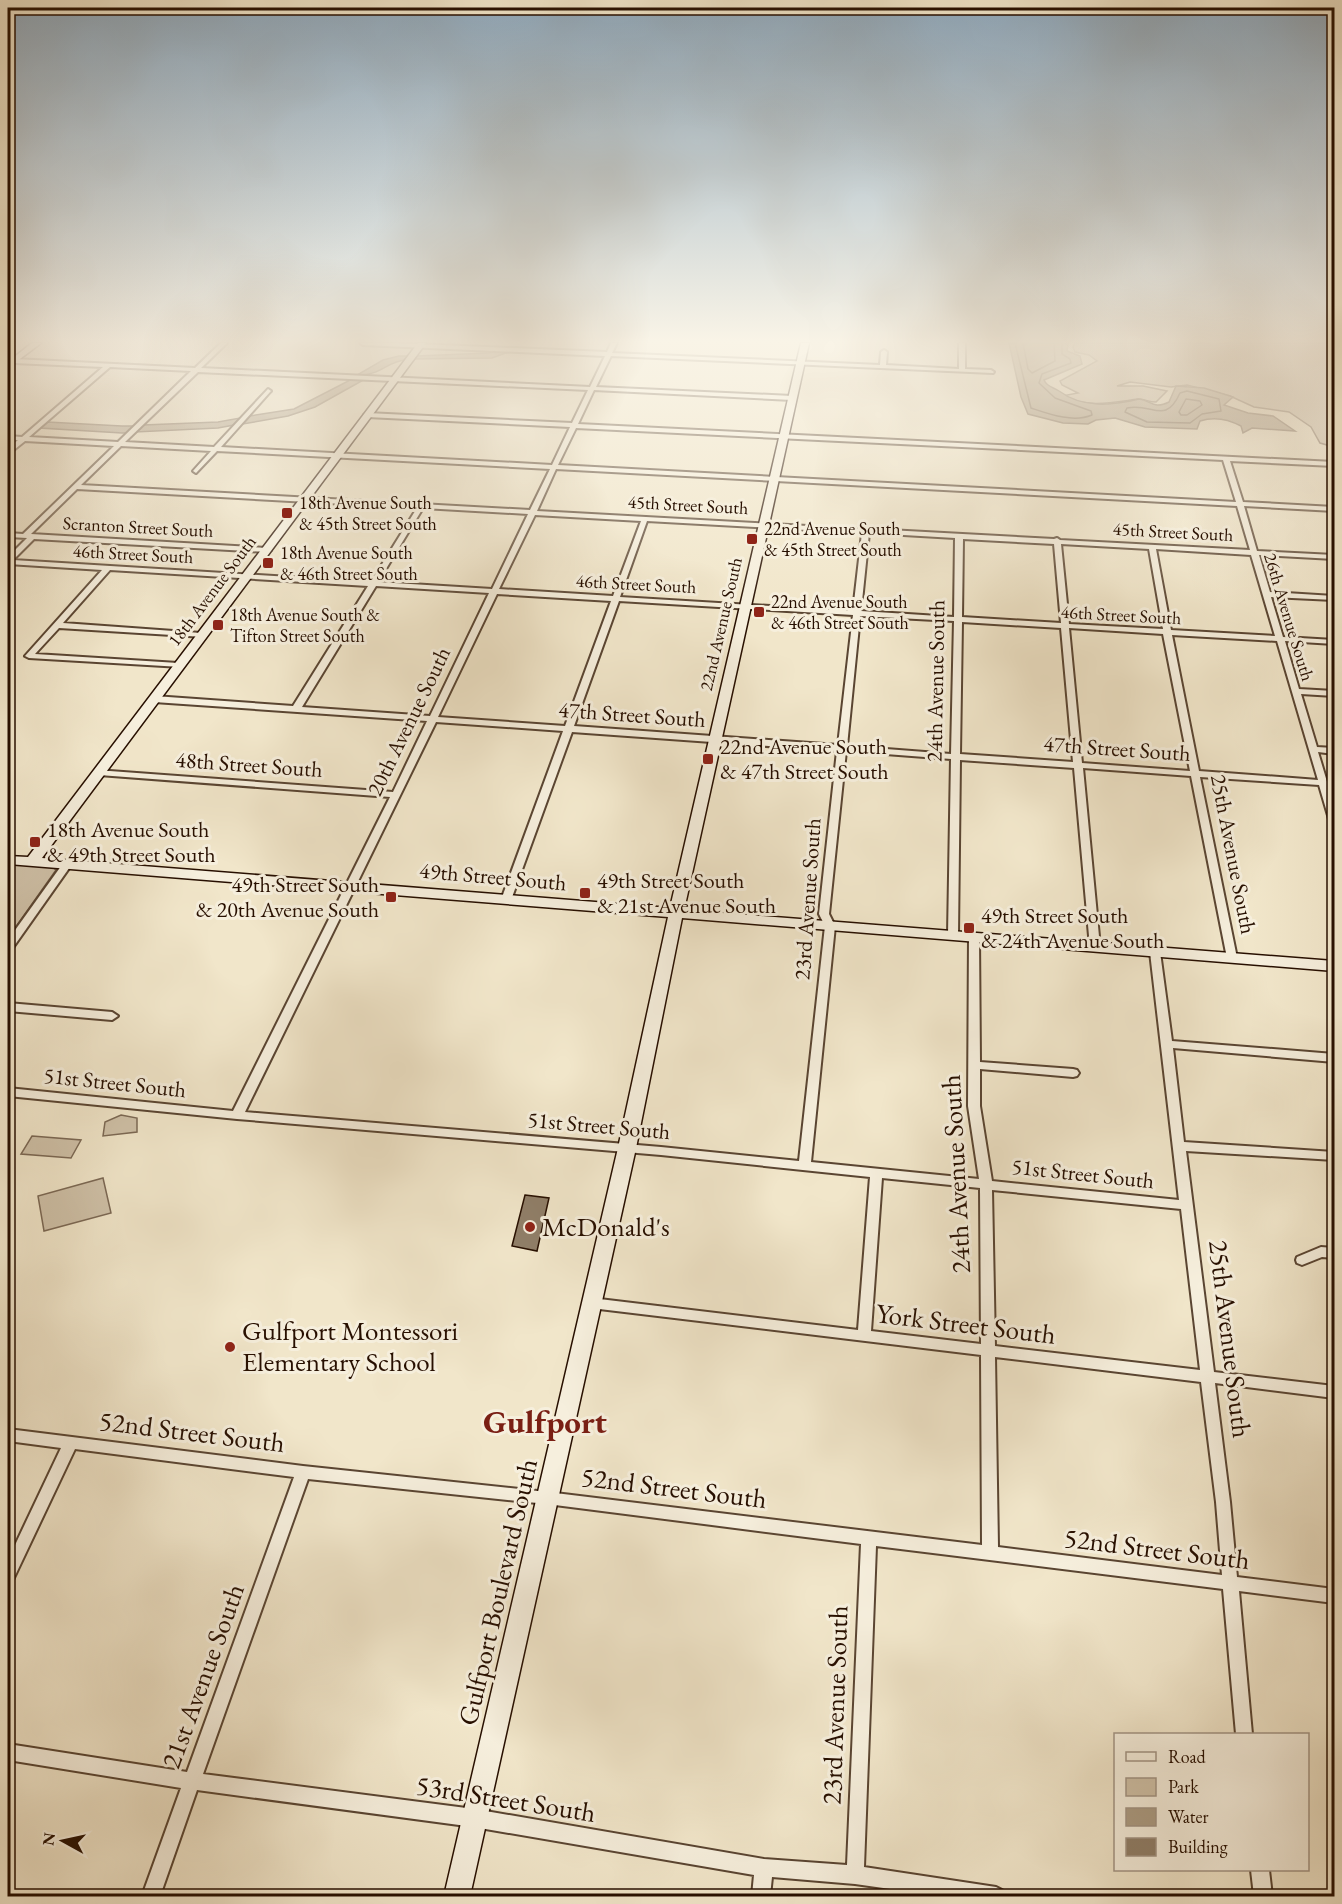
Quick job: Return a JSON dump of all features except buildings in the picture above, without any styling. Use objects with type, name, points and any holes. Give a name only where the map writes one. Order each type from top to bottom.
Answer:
[{"type":"main road","name":"18th Avenue South","points":[[32,862],[178,665],[356,432]]},
{"type":"main road","name":"22nd Avenue South","points":[[676,914],[785,432]]},
{"type":"main road","name":"49th Street South","points":[[8,860],[1335,966]]},
{"type":"main road","name":"Gulfport Boulevard South","points":[[457,1896],[627,1148],[676,914]]},
{"type":"street","points":[[8,452],[30,432]]},
{"type":"street","points":[[8,562],[29,536],[132,432]]},
{"type":"street","points":[[196,471],[231,432]]},
{"type":"street","name":"20th Avenue South","points":[[237,1115],[396,795],[570,432]]},
{"type":"street","points":[[704,432],[1335,465]]},
{"type":"street","points":[[8,438],[1335,509]]},
{"type":"street","name":"26th Avenue South","points":[[1226,458],[1334,816]]},
{"type":"street","name":"45th Street South","points":[[76,487],[866,529],[1335,557]]},
{"type":"street","points":[[296,709],[422,505]]},
{"type":"street","points":[[506,900],[645,518]]},
{"type":"street","name":"23rd Avenue South","points":[[805,1165],[830,926],[824,914],[866,529]]},
{"type":"street","name":"Scranton Street South","points":[[8,535],[267,550]]},
{"type":"street","name":"24th Avenue South","points":[[953,935],[959,535]]},
{"type":"street","points":[[1057,540],[1095,947]]},
{"type":"street","name":"25th Avenue South","points":[[1152,546],[1232,958]]},
{"type":"street","name":"46th Street South","points":[[8,562],[1335,642]]},
{"type":"street","points":[[108,568],[29,656],[178,665]]},
{"type":"street","points":[[1266,594],[1335,598]]},
{"type":"street","points":[[56,626],[201,635]]},
{"type":"street","points":[[1295,691],[1335,693]]},
{"type":"street","name":"47th Street South","points":[[154,699],[1324,783]]},
{"type":"street","points":[[1315,749],[1335,751]]},
{"type":"street","name":"48th Street South","points":[[99,772],[396,795]]},
{"type":"street","points":[[8,947],[67,864]]},
{"type":"street","name":"24th Avenue South","points":[[974,937],[974,1106],[986,1184],[986,1352],[990,1553]]},
{"type":"street","name":"25th Avenue South","points":[[1155,952],[1208,1378],[1244,1733]]},
{"type":"street","points":[[8,1007],[112,1016]]},
{"type":"street","points":[[1166,1044],[1335,1058]]},
{"type":"street","points":[[974,1065],[1073,1073]]},
{"type":"street","name":"51st Street South","points":[[8,1092],[237,1115],[805,1165],[1186,1205]]},
{"type":"street","name":"51st Street South","points":[[1179,1146],[1335,1156]]},
{"type":"street","points":[[864,1335],[876,1172]]},
{"type":"street","points":[[1302,1260],[1321,1252],[1335,1253]]},
{"type":"street","name":"York Street South","points":[[591,1303],[1335,1392]]},
{"type":"street","name":"52nd Street South","points":[[8,1435],[303,1472],[547,1498],[1335,1596]]},
{"type":"street","points":[[8,1575],[71,1442]]},
{"type":"street","name":"21st Avenue South","points":[[151,1896],[303,1472]]},
{"type":"street","name":"23rd Avenue South","points":[[855,1875],[869,1538]]},
{"type":"street","name":"53rd Street South","points":[[8,1752],[192,1781],[474,1818],[764,1868],[855,1875],[996,1896]]},
{"type":"street","points":[[761,1896],[764,1868]]},
{"type":"street","points":[[1260,1871],[1263,1896]]},
{"type":"green space","points":[[1314,432],[1334,432],[1334,447],[1320,443]]},
{"type":"green space","points":[[8,865],[52,867],[56,870],[8,938]]},
{"type":"green space","points":[[121,1115],[137,1118],[137,1132],[103,1136],[105,1122]]},
{"type":"green space","points":[[32,1136],[81,1140],[71,1158],[21,1154]]},
{"type":"green space","points":[[103,1178],[111,1213],[44,1231],[38,1196]]},
{"type":"place","name":"18th Avenue South & 45th Street South","points":[[287,513]]},
{"type":"place","name":"22nd Avenue South & 45th Street South","points":[[752,539]]},
{"type":"place","name":"18th Avenue South & 46th Street South","points":[[268,563]]},
{"type":"place","name":"22nd Avenue South & 46th Street South","points":[[759,612]]},
{"type":"place","name":"18th Avenue South & Tifton Street South","points":[[218,625]]},
{"type":"place","name":"22nd Avenue South & 47th Street South","points":[[708,759]]},
{"type":"place","name":"18th Avenue South & 49th Street South","points":[[35,842]]},
{"type":"place","name":"49th Street South & 21st Avenue South","points":[[585,893]]},
{"type":"place","name":"49th Street South & 20th Avenue South","points":[[391,897]]},
{"type":"place","name":"49th Street South & 24th Avenue South","points":[[969,928]]},
{"type":"place","name":"McDonald's","points":[[530,1227]]},
{"type":"place","name":"Gulfport Montessori Elementary School","points":[[230,1347]]},
{"type":"district","name":"Gulfport","points":[[545,1421]]}]
